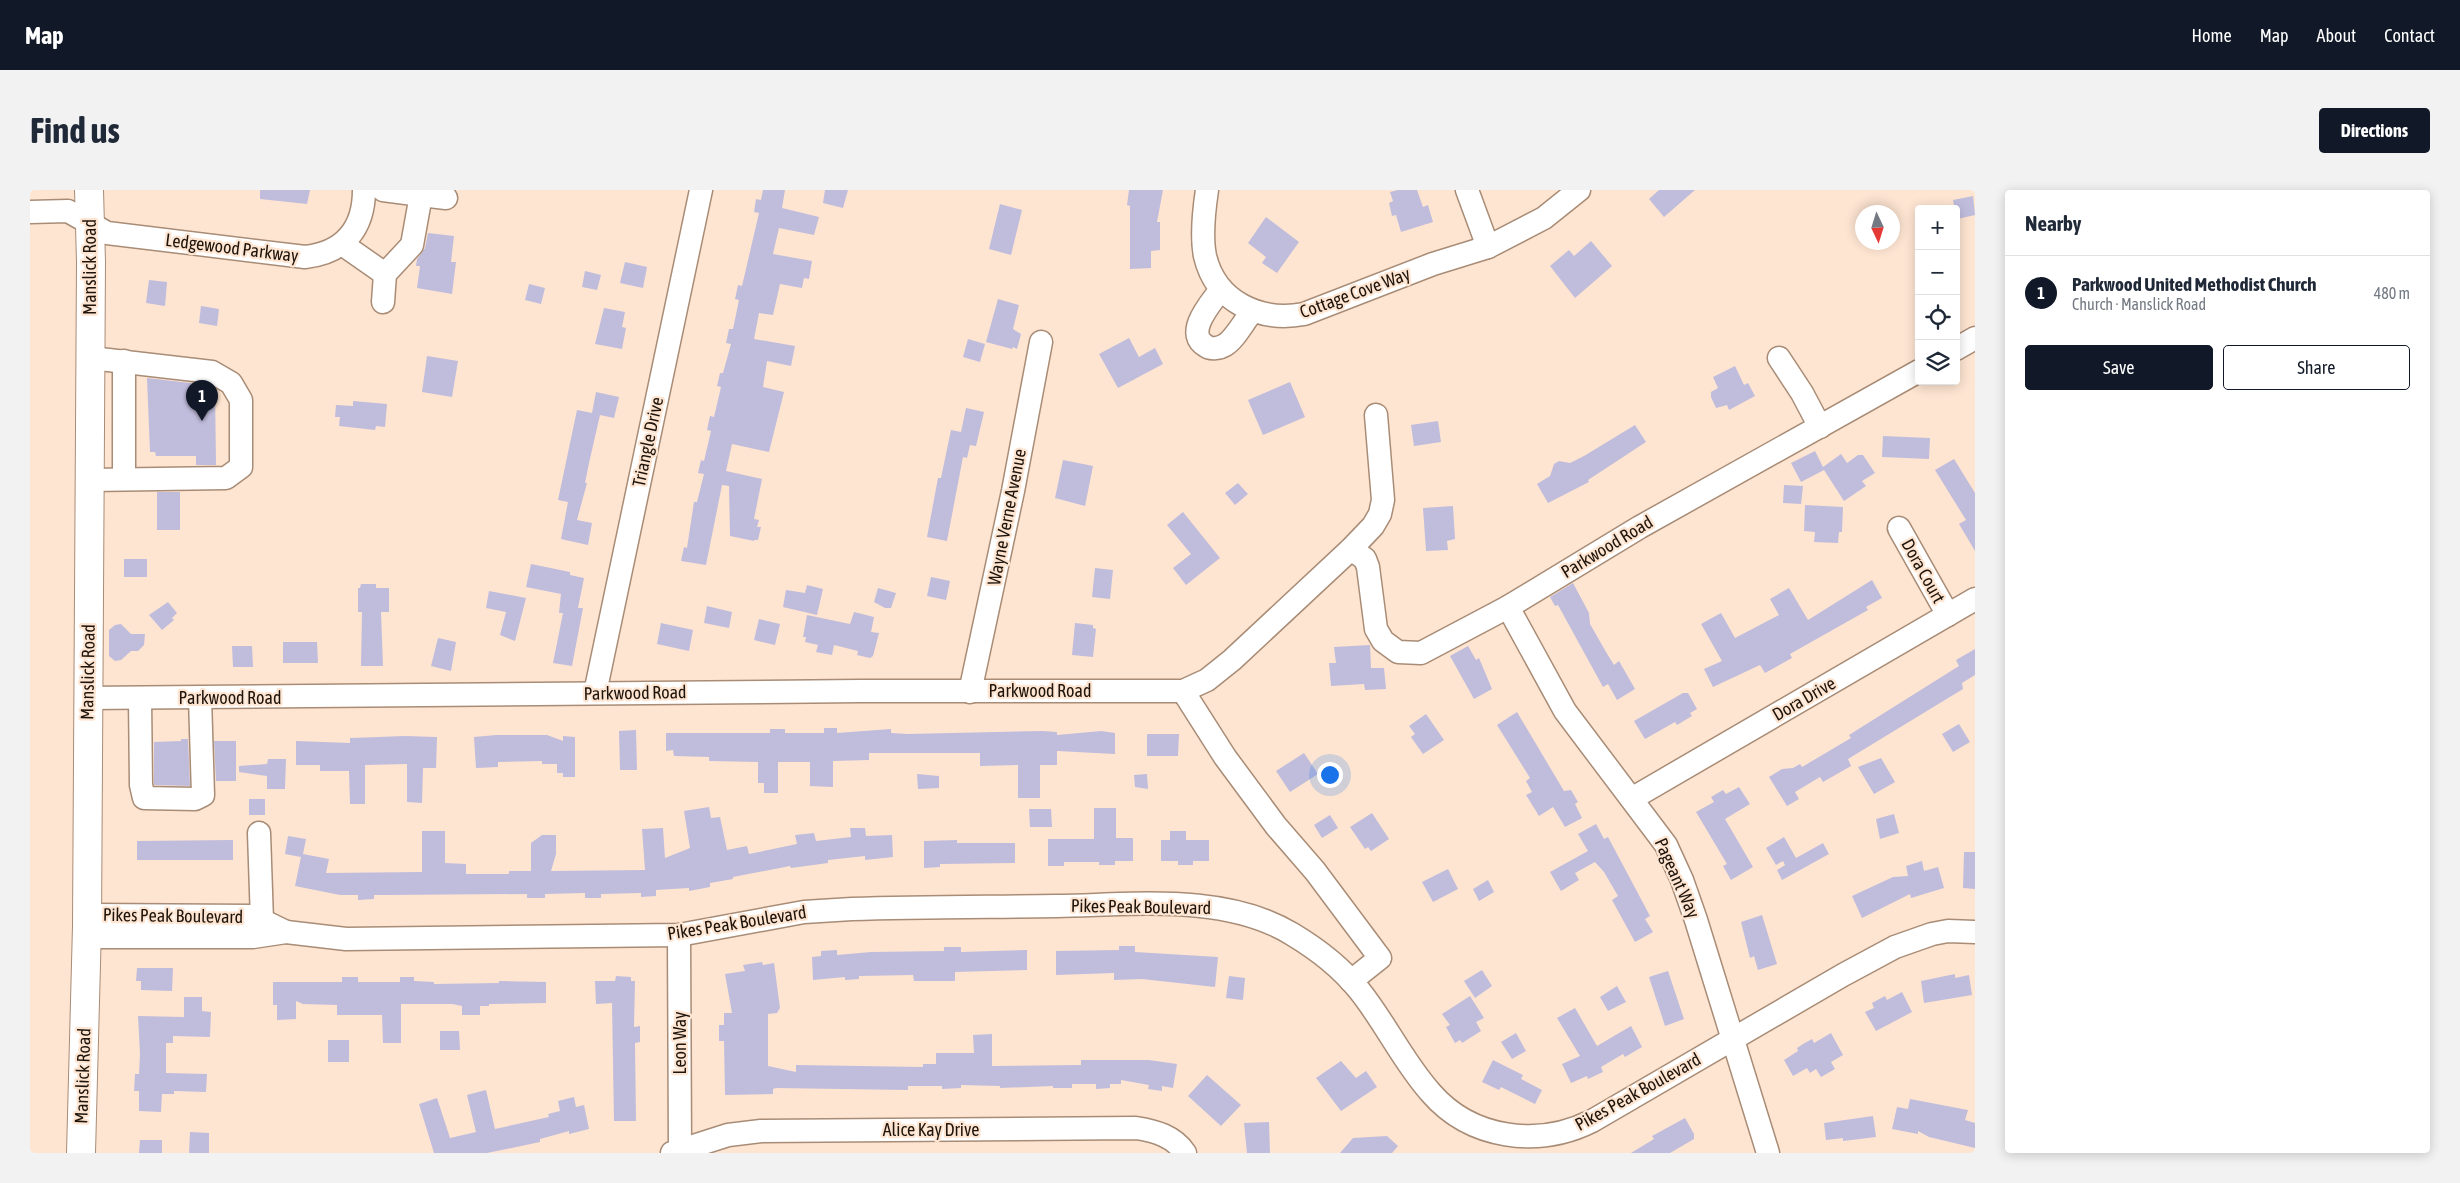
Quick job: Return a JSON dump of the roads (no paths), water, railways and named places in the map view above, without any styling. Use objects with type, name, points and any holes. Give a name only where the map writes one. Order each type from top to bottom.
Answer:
[{"type":"main road","name":"Manslick Road","points":[[81,1153],[87,926],[91,223],[89,190]]},
{"type":"street","name":"Ledgewood Parkway","points":[[30,212],[68,211],[107,232],[305,258],[320,256],[342,244],[355,229],[360,218],[364,203],[364,190]]},
{"type":"street","points":[[383,190],[446,198]]},
{"type":"street","name":"Triangle Drive","points":[[595,693],[701,190]]},
{"type":"street","name":"Cottage Cove Way","points":[[1207,190],[1204,249],[1211,272],[1221,289],[1237,303],[1252,312],[1287,318],[1304,314],[1433,264],[1488,247],[1544,218],[1579,190]]},
{"type":"street","points":[[1467,190],[1488,247]]},
{"type":"street","points":[[383,302],[385,274],[412,245],[421,195]]},
{"type":"street","points":[[342,244],[385,274]]},
{"type":"street","points":[[1221,289],[1201,319],[1198,327],[1198,338],[1206,347],[1216,348],[1226,344],[1252,312]]},
{"type":"street","points":[[1960,347],[1975,338]]},
{"type":"street","name":"Wayne Verne Avenue","points":[[970,692],[1013,491],[1041,342]]},
{"type":"street","points":[[90,358],[212,372],[231,383],[241,400],[241,467],[226,478],[90,480]]},
{"type":"street","points":[[1779,358],[1802,393],[1820,427]]},
{"type":"street","points":[[124,361],[124,479]]},
{"type":"street","name":"Parkwood Road","points":[[1351,550],[1365,559],[1368,567],[1376,629],[1383,641],[1398,652],[1421,653],[1508,607],[1640,527],[1915,373]]},
{"type":"street","name":"Parkwood Road","points":[[87,698],[595,693],[1183,691],[1207,680],[1232,660],[1351,550],[1373,526],[1380,514],[1383,500],[1376,415]]},
{"type":"street","name":"Dora Court","points":[[1899,528],[1948,614]]},
{"type":"street","name":"Dora Drive","points":[[1632,798],[1975,599]]},
{"type":"street","name":"Pageant Way","points":[[1508,607],[1565,711],[1666,845],[1682,880],[1768,1153]]},
{"type":"street","points":[[1183,691],[1225,757],[1276,826],[1315,871],[1380,958],[1351,981]]},
{"type":"street","points":[[140,698],[141,785],[144,798],[195,799],[203,795],[200,698]]},
{"type":"street","points":[[259,833],[262,921]]},
{"type":"street","name":"Pikes Peak Boulevard","points":[[87,926],[253,936],[286,932],[346,939],[679,935],[804,912],[852,909],[1196,906],[1222,908],[1244,913],[1290,932],[1322,953],[1351,981],[1430,1093],[1446,1108],[1477,1127],[1516,1145],[1541,1136],[1574,1129],[1842,975],[1895,947],[1932,934],[1975,932]]},
{"type":"street","name":"Pikes Peak Boulevard","points":[[87,926],[253,916],[286,932]]},
{"type":"street","name":"Leon Way","points":[[676,1152],[679,935]]},
{"type":"street","name":"Alice Kay Drive","points":[[676,1152],[728,1135],[761,1131],[1136,1128],[1164,1135],[1174,1141],[1185,1153]]},
{"type":"place","name":"Parkwood United Methodist Church","points":[[202,421]]}]
